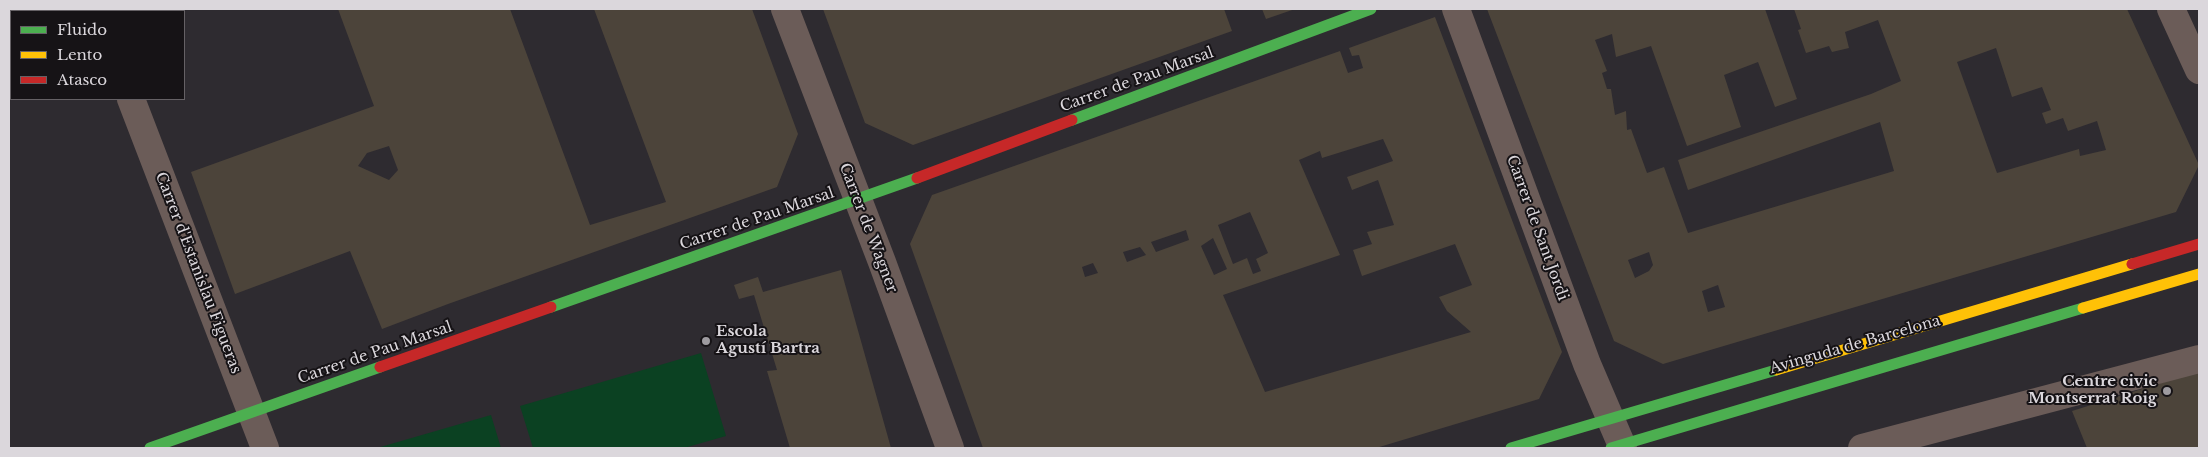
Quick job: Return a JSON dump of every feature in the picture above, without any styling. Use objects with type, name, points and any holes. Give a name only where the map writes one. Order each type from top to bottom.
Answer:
[{"type":"street","name":"Carrer de Wagner","points":[[784,9],[882,262],[950,448]]},
{"type":"street","name":"Carrer de Pau Marsal","points":[[150,448],[857,200],[1371,9]]},
{"type":"street","name":"Carrer de Sant Jordi","points":[[1456,9],[1587,364],[1610,418],[1618,447]]},
{"type":"street","points":[[2171,9],[2199,70]]},
{"type":"street","name":"Carrer d'Estanislau Figueras","points":[[131,100],[265,448]]},
{"type":"street","name":"Avinguda de Barcelona","points":[[1511,448],[2199,244]]},
{"type":"street","name":"Avinguda de Barcelona","points":[[1618,447],[2199,274]]},
{"type":"street","points":[[1862,448],[2199,359]]},
{"type":"green space","points":[[701,353],[726,436],[684,448],[533,448],[520,406]]},
{"type":"green space","points":[[491,415],[501,448],[377,448]]},
{"type":"building","points":[[338,9],[510,9],[590,225],[666,202],[594,9],[752,9],[798,134],[777,187],[382,329],[350,251],[235,294],[191,172],[374,106]],"holes":[[[389,146],[398,170],[389,180],[358,166],[367,153]]]},
{"type":"building","points":[[823,9],[1224,9],[1232,31],[913,145],[865,123]]},
{"type":"building","points":[[1262,9],[1295,9],[1266,19]]},
{"type":"building","points":[[1487,9],[1765,9],[1797,99],[1775,107],[1758,62],[1724,75],[1741,127],[1687,146],[1651,46],[1616,57],[1612,34],[1595,40],[1607,71],[1602,73],[1607,89],[1611,89],[1615,115],[1626,111],[1627,130],[1631,129],[1647,173],[1664,167],[1688,233],[1894,171],[1880,122],[1688,190],[1678,160],[1871,94],[1901,81],[1878,20],[1845,32],[1849,48],[1832,52],[1829,46],[1806,53],[1798,30],[1801,29],[1794,9],[2127,9],[2199,165],[2176,212],[1663,364],[1614,341]],"holes":[[[1996,48],[2012,97],[2042,87],[2051,110],[2042,113],[2046,124],[2063,118],[2068,131],[2097,121],[2106,150],[2080,156],[2079,149],[1997,173],[1957,62]],[[1649,252],[1653,265],[1649,271],[1635,278],[1628,260]],[[1718,285],[1725,307],[1708,312],[1702,291]]]},
{"type":"building","points":[[1435,17],[1562,352],[1539,399],[1376,448],[983,448],[910,244],[932,195],[1340,51],[1348,73],[1363,68],[1359,55],[1352,56],[1349,48]],"holes":[[[1383,139],[1393,161],[1347,177],[1352,190],[1378,180],[1394,225],[1367,232],[1372,244],[1353,250],[1362,276],[1455,244],[1472,285],[1439,297],[1447,311],[1471,332],[1265,392],[1223,295],[1340,255],[1299,160],[1320,151],[1322,158]],[[1250,212],[1268,253],[1256,259],[1261,271],[1253,274],[1247,258],[1233,264],[1218,225]],[[1186,230],[1189,240],[1156,252],[1151,242]],[[1213,238],[1227,269],[1214,275],[1201,246]],[[1140,247],[1146,255],[1127,262],[1123,252]],[[1093,263],[1098,273],[1085,277],[1082,267]]]},
{"type":"building","points":[[841,270],[891,448],[790,448],[767,371],[777,370],[754,295],[739,299],[734,285],[758,277],[763,292]]},
{"type":"building","name":"Centre civic Montserrat Roig","points":[[2199,371],[2199,448],[2087,448],[2072,411]]},
{"type":"traffic: fast","points":[[1072,120],[1371,9]]},
{"type":"traffic: fast","points":[[551,307],[917,178]]},
{"type":"traffic: fast","points":[[1611,448],[2083,308]]},
{"type":"traffic: fast","points":[[150,448],[380,367]]},
{"type":"traffic: fast","points":[[1511,448],[1776,370]]},
{"type":"traffic: slow","points":[[1776,370],[2132,264]]},
{"type":"traffic: slow","points":[[2083,308],[2199,274]]},
{"type":"traffic: jam","points":[[917,178],[1072,120]]},
{"type":"traffic: jam","points":[[2132,264],[2199,244]]},
{"type":"traffic: jam","points":[[380,367],[551,307]]},
{"type":"place","name":"Escola Agustí Bartra","points":[[706,341]]},
{"type":"place","name":"Centre civic Montserrat Roig","points":[[2167,391]]}]
